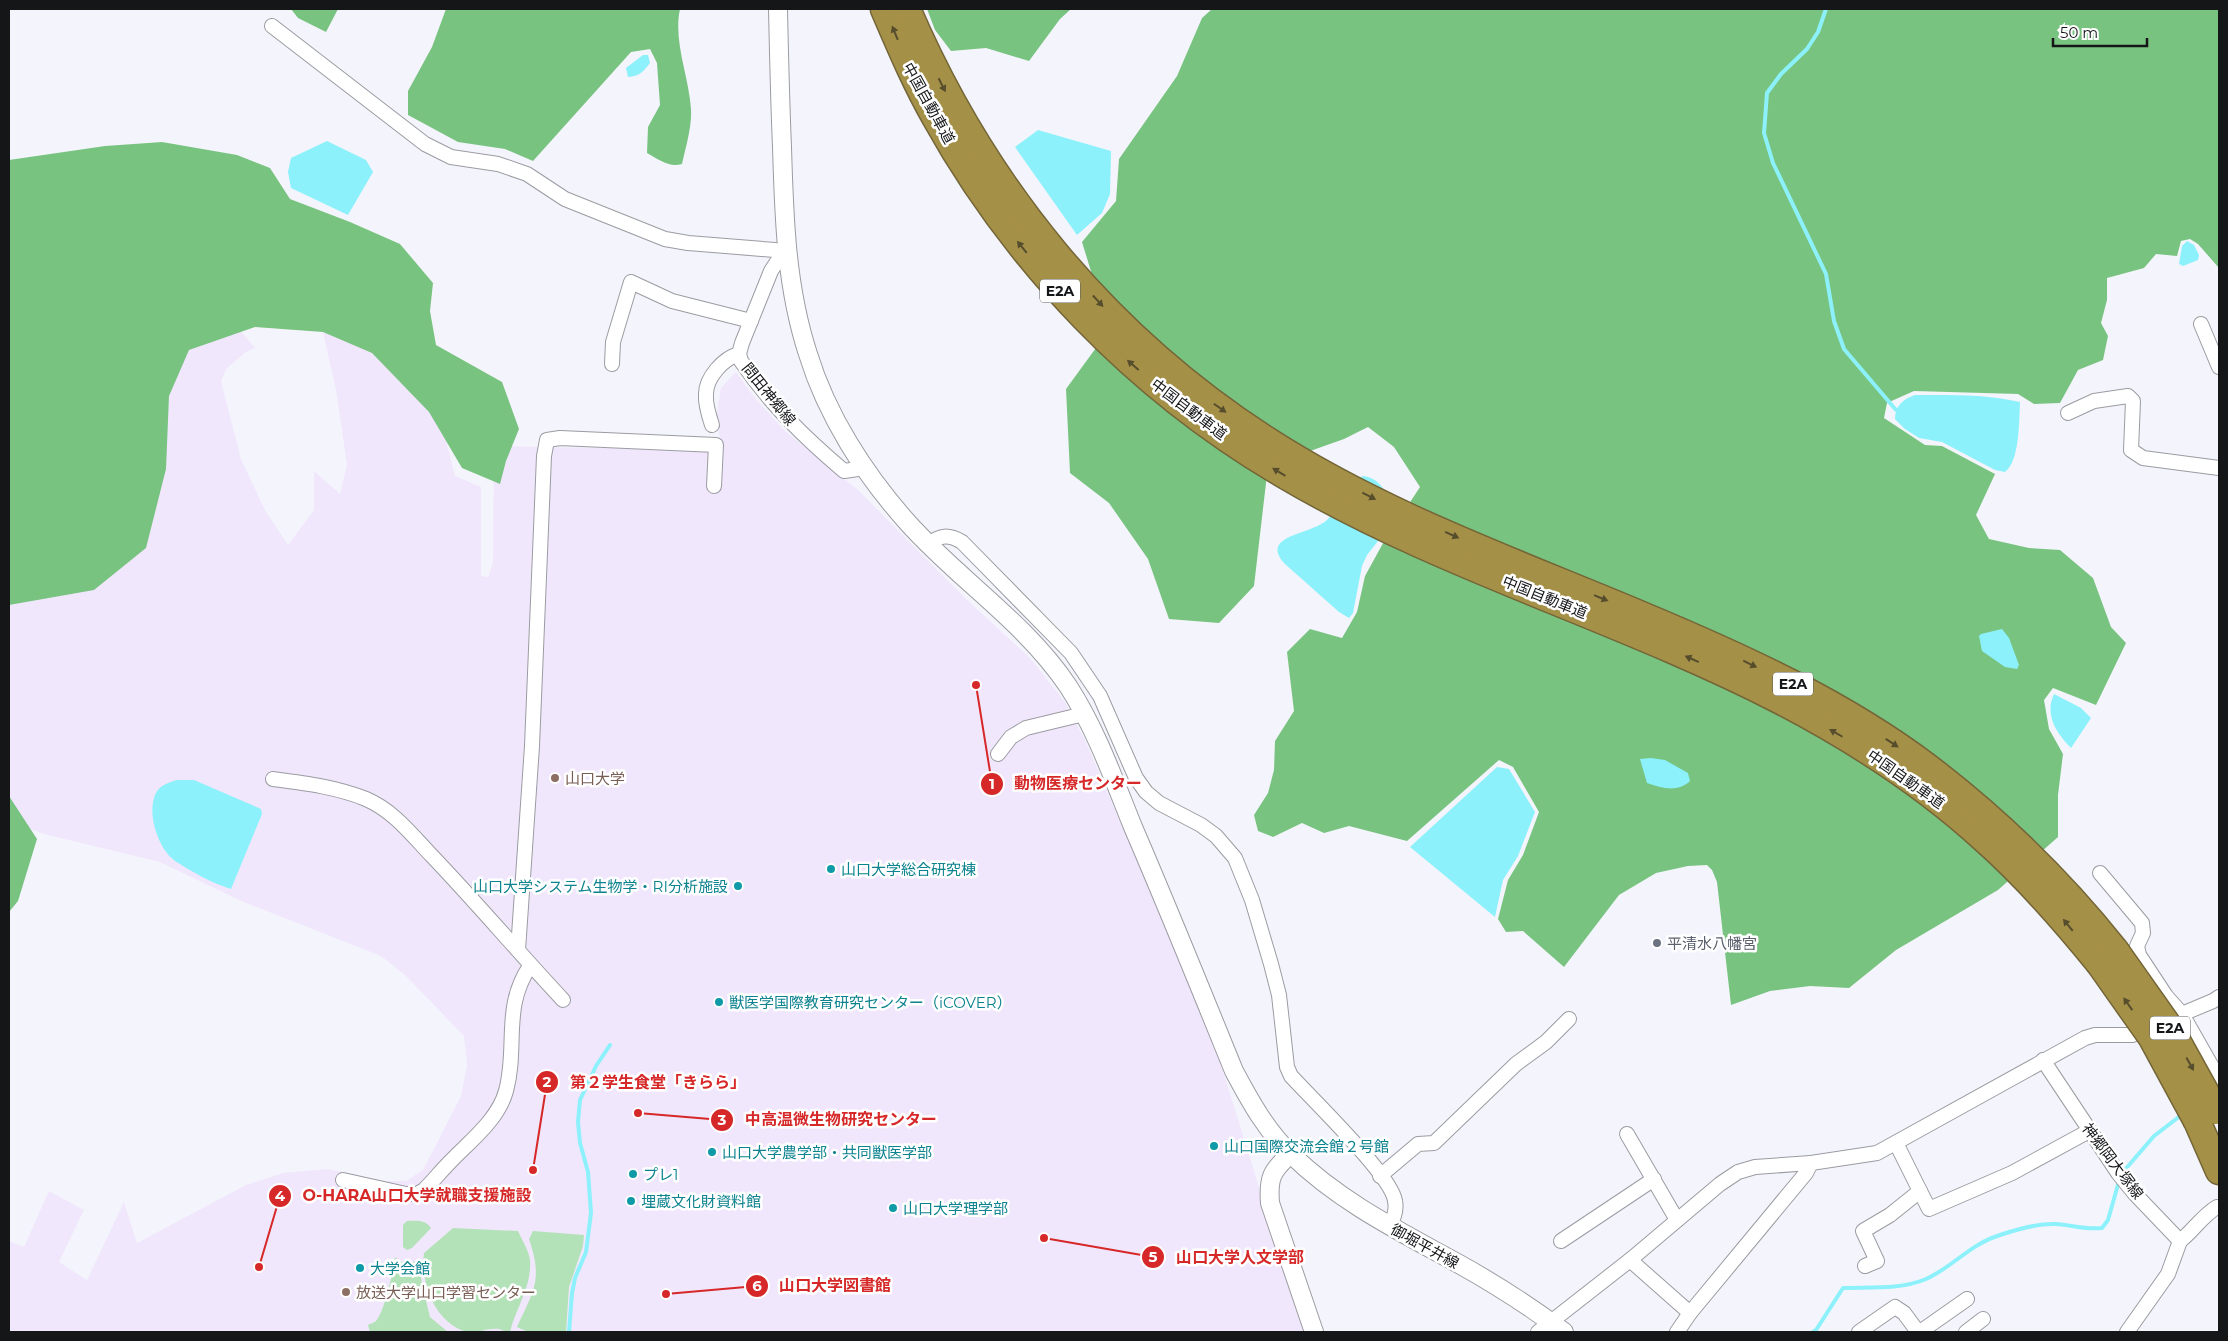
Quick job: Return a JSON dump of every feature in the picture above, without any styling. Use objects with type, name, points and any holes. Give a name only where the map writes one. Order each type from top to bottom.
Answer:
[{"type":"highway","name":"中国自動車道","points":[[884,9],[906,61],[935,118],[1004,225],[1041,270],[1106,339],[1161,389],[1239,446],[1280,473],[1326,486]]},
{"type":"highway","name":"中国自動車道","points":[[907,9],[925,51],[953,106],[984,156],[1049,248],[1126,331],[1214,404],[1268,440],[1326,486],[1402,525],[1726,652],[1794,685],[1862,724],[1926,766],[2000,828],[2070,897],[2107,956],[2170,1028],[2211,1116],[2219,1171]]},
{"type":"street","name":"御堀平井線","points":[[778,9],[784,254],[808,355],[830,408],[846,440],[907,522],[1031,640],[1064,681],[1084,714],[1174,924],[1234,1071],[1252,1105],[1290,1154],[1333,1190],[1389,1227],[1468,1270],[1551,1329]]},
{"type":"street","points":[[272,26],[425,144],[451,157],[498,164],[527,174],[565,199],[665,239],[688,243],[775,250],[784,254]]},
{"type":"street","name":"問田神郷線","points":[[784,254],[771,271],[751,320],[739,354],[741,362],[802,436],[844,471],[865,468]]},
{"type":"street","points":[[612,364],[613,342],[631,282],[672,301],[751,320]]},
{"type":"street","points":[[2201,324],[2219,367]]},
{"type":"street","points":[[712,425],[706,394],[710,379],[729,357],[739,354]]},
{"type":"street","points":[[2068,413],[2094,401],[2128,396],[2133,401],[2131,450],[2143,458],[2219,468]]},
{"type":"street","points":[[518,950],[532,746],[544,465],[547,440],[560,438],[716,445],[714,486]]},
{"type":"street","points":[[928,544],[940,536],[947,535],[962,542],[1052,632],[1071,653],[1100,696],[1136,778],[1146,792],[1159,803],[1201,825],[1216,836],[1235,858],[1249,891],[1279,995],[1287,1067],[1291,1076],[1364,1154],[1390,1188],[1396,1201],[1394,1220],[1389,1227]]},
{"type":"street","points":[[998,754],[1011,737],[1026,728],[1084,714]]},
{"type":"street","points":[[273,778],[326,787],[367,799],[392,814],[563,1000]]},
{"type":"street","points":[[2100,874],[2139,916],[2143,933],[2137,946],[2139,955],[2166,996],[2182,1014],[2219,1079]]},
{"type":"street","points":[[343,1180],[406,1194],[417,1194],[424,1190],[483,1129],[494,1115],[506,1093],[510,1073],[511,1021],[514,1000],[522,977],[530,966]]},
{"type":"street","points":[[1551,1329],[1677,1220],[1720,1184],[1738,1172],[1755,1167],[1812,1163],[1877,1153],[2085,1038],[2132,1035],[2214,1001],[2219,997]]},
{"type":"street","points":[[1380,1176],[1418,1144],[1434,1143],[1516,1064],[1546,1042],[1569,1019]]},
{"type":"street","name":"神郷岡大塚線","points":[[2043,1060],[2120,1176],[2180,1240]]},
{"type":"street","points":[[1896,1143],[1930,1209],[2012,1173],[2089,1131]]},
{"type":"street","points":[[1627,1134],[1677,1220]]},
{"type":"street","points":[[1290,1154],[1273,1170],[1268,1187],[1270,1203],[1314,1332]]},
{"type":"street","points":[[1677,1332],[1795,1187],[1812,1163]]},
{"type":"street","points":[[1561,1241],[1654,1178]]},
{"type":"street","points":[[1865,1266],[1877,1261],[1863,1231],[1890,1215],[1920,1191]]},
{"type":"street","points":[[2127,1332],[2168,1274],[2180,1240],[2190,1233],[2205,1214],[2217,1207]]},
{"type":"street","points":[[1630,1260],[1690,1314]]},
{"type":"street","points":[[1859,1332],[1895,1307],[1904,1313],[1919,1332],[1967,1299]]},
{"type":"street","points":[[1966,1332],[1983,1319]]},
{"type":"shaded area","name":"山口大学","points":[[313,288],[435,396],[455,476],[481,487],[481,576],[488,577],[493,563],[494,446],[722,450],[716,418],[721,388],[736,372],[755,398],[785,431],[857,489],[966,599],[1030,658],[1065,702],[1085,740],[1210,1029],[1304,1332],[9,1332],[9,1241],[24,1247],[49,1191],[84,1210],[59,1262],[87,1280],[124,1202],[137,1243],[246,1185],[283,1173],[328,1169],[385,1181],[406,1181],[423,1170],[461,1096],[467,1065],[464,1036],[405,975],[381,956],[241,901],[160,862],[48,835],[14,824],[9,817],[9,511],[49,409],[232,320],[255,348],[246,352],[226,369],[221,381],[241,459],[265,510],[288,545],[314,510],[314,471],[340,494],[347,465],[336,390]]},
{"type":"green space","points":[[291,9],[338,9],[326,32],[298,18]]},
{"type":"green space","points":[[446,9],[680,9],[678,34],[691,109],[690,130],[682,164],[668,164],[647,153],[648,127],[660,105],[657,63],[650,49],[631,52],[533,161],[505,149],[458,142],[408,115],[408,91],[432,47]]},
{"type":"green space","points":[[927,9],[1071,9],[1060,19],[1029,61],[986,48],[951,51],[935,30]]},
{"type":"green space","points":[[1212,9],[2219,9],[2219,268],[2198,244],[2190,239],[2181,241],[2177,256],[2156,254],[2144,268],[2107,278],[2107,300],[2101,323],[2108,336],[2103,360],[2078,370],[2060,403],[2034,404],[2018,394],[1914,391],[1887,403],[1884,418],[1925,445],[1942,446],[1995,474],[1976,515],[1989,539],[2029,548],[2060,550],[2093,578],[2111,627],[2126,643],[2096,705],[2053,688],[2044,700],[2049,729],[2063,754],[2058,795],[2058,837],[1998,890],[1896,950],[1849,988],[1810,986],[1770,991],[1731,1005],[1717,882],[1712,870],[1707,865],[1688,866],[1656,873],[1619,895],[1564,967],[1523,931],[1506,932],[1498,919],[1508,880],[1523,855],[1539,812],[1513,767],[1499,760],[1407,841],[1349,826],[1324,833],[1302,823],[1273,837],[1258,831],[1254,815],[1268,793],[1274,770],[1275,741],[1294,711],[1287,652],[1310,629],[1342,638],[1357,612],[1365,576],[1382,545],[1420,487],[1394,447],[1368,427],[1344,439],[1268,466],[1254,586],[1219,623],[1169,619],[1148,559],[1109,503],[1070,473],[1066,389],[1109,330],[1082,242],[1116,201],[1119,159],[1177,76],[1202,18]]},
{"type":"green space","points":[[162,142],[237,155],[270,168],[290,199],[400,244],[433,283],[430,311],[436,345],[502,382],[519,429],[506,461],[500,484],[462,468],[429,412],[372,353],[323,332],[255,327],[189,350],[169,396],[166,469],[146,548],[94,590],[9,605],[9,160],[105,146]]},
{"type":"green space","points":[[9,796],[37,839],[18,901],[9,912]]},
{"type":"green space","points":[[407,1221],[423,1222],[431,1228],[412,1248],[407,1250],[403,1247],[403,1225]]},
{"type":"green space","points":[[453,1228],[518,1231],[528,1253],[530,1270],[529,1279],[510,1332],[499,1329],[473,1332],[464,1331],[445,1319],[431,1299],[424,1276],[424,1253]]},
{"type":"green space","points":[[533,1231],[584,1235],[583,1246],[569,1287],[566,1332],[528,1332],[517,1327],[535,1285],[535,1265],[529,1239]]},
{"type":"green space","points":[[395,1257],[406,1263],[419,1260],[422,1284],[430,1317],[448,1332],[370,1332],[368,1325],[376,1321],[385,1300]]},
{"type":"water","points":[[643,55],[648,55],[650,63],[641,73],[628,77],[626,68]]},
{"type":"water","points":[[1038,130],[1111,151],[1110,194],[1102,213],[1077,235],[1015,147]]},
{"type":"water","points":[[327,141],[366,160],[373,172],[348,215],[291,188],[288,172],[291,158]]},
{"type":"water","points":[[2187,241],[2194,245],[2199,255],[2198,260],[2183,266],[2179,264],[2182,246]]},
{"type":"water","points":[[1915,395],[1981,396],[2020,402],[2018,440],[2014,459],[2010,467],[2005,472],[1995,470],[1942,442],[1919,438],[1905,429],[1895,419],[1896,410],[1903,401]]},
{"type":"water","points":[[1364,476],[1373,479],[1379,484],[1389,498],[1382,536],[1367,555],[1362,566],[1353,613],[1349,618],[1339,612],[1285,564],[1278,554],[1278,547],[1282,541],[1327,520],[1351,480]]},
{"type":"water","points":[[2002,629],[2009,638],[2019,665],[2017,669],[2005,667],[1982,651],[1979,636]]},
{"type":"water","points":[[2054,694],[2081,708],[2091,718],[2071,748],[2061,737],[2051,717],[2050,709]]},
{"type":"water","points":[[1640,759],[1665,760],[1688,773],[1690,781],[1685,785],[1675,788],[1664,788],[1647,783]]},
{"type":"water","points":[[1497,767],[1509,769],[1535,812],[1518,856],[1503,880],[1495,917],[1410,847]]},
{"type":"water","points":[[177,780],[194,780],[261,809],[262,814],[231,889],[188,869],[175,861],[163,848],[153,819],[154,799],[161,787]]},
{"type":"waterway","points":[[1826,9],[1818,32],[1807,49],[1781,74],[1767,93],[1764,133],[1773,163],[1826,274],[1834,321],[1844,349],[1896,410]]},
{"type":"waterway","points":[[569,1332],[572,1293],[575,1278],[586,1252],[591,1213],[588,1172],[580,1143],[578,1122],[580,1100],[596,1066],[610,1045]]},
{"type":"waterway","points":[[2123,1172],[2154,1136],[2184,1113]]},
{"type":"waterway","points":[[1813,1332],[1843,1288],[1885,1287],[1916,1283],[1936,1274],[1989,1239],[2028,1227],[2056,1224],[2102,1228],[2108,1220],[2119,1181]]},
{"type":"place","name":"動物医療センター","points":[[976,685]]},
{"type":"place","name":"山口大学","points":[[555,778]]},
{"type":"place","name":"山口大学総合研究棟","points":[[831,869]]},
{"type":"place","name":"山口大学システム生物学・RI分析施設","points":[[738,886]]},
{"type":"place","name":"平清水八幡宮","points":[[1657,943]]},
{"type":"place","name":"獣医学国際教育研究センター（iCOVER）","points":[[719,1002]]},
{"type":"place","name":"中高温微生物研究センター","points":[[638,1113]]},
{"type":"place","name":"山口国際交流会館２号館","points":[[1214,1146]]},
{"type":"place","name":"山口大学農学部・共同獣医学部","points":[[712,1152]]},
{"type":"place","name":"第２学生食堂「きらら」","points":[[533,1170]]},
{"type":"place","name":"プレ1","points":[[633,1174]]},
{"type":"place","name":"埋蔵文化財資料館","points":[[631,1201]]},
{"type":"place","name":"山口大学理学部","points":[[893,1208]]},
{"type":"place","name":"山口大学人文学部","points":[[1044,1238]]},
{"type":"place","name":"O-HARA山口大学就職支援施設","points":[[259,1267]]},
{"type":"place","name":"大学会館","points":[[360,1268]]},
{"type":"place","name":"放送大学山口学習センター","points":[[346,1292]]},
{"type":"place","name":"山口大学図書館","points":[[666,1294]]}]
